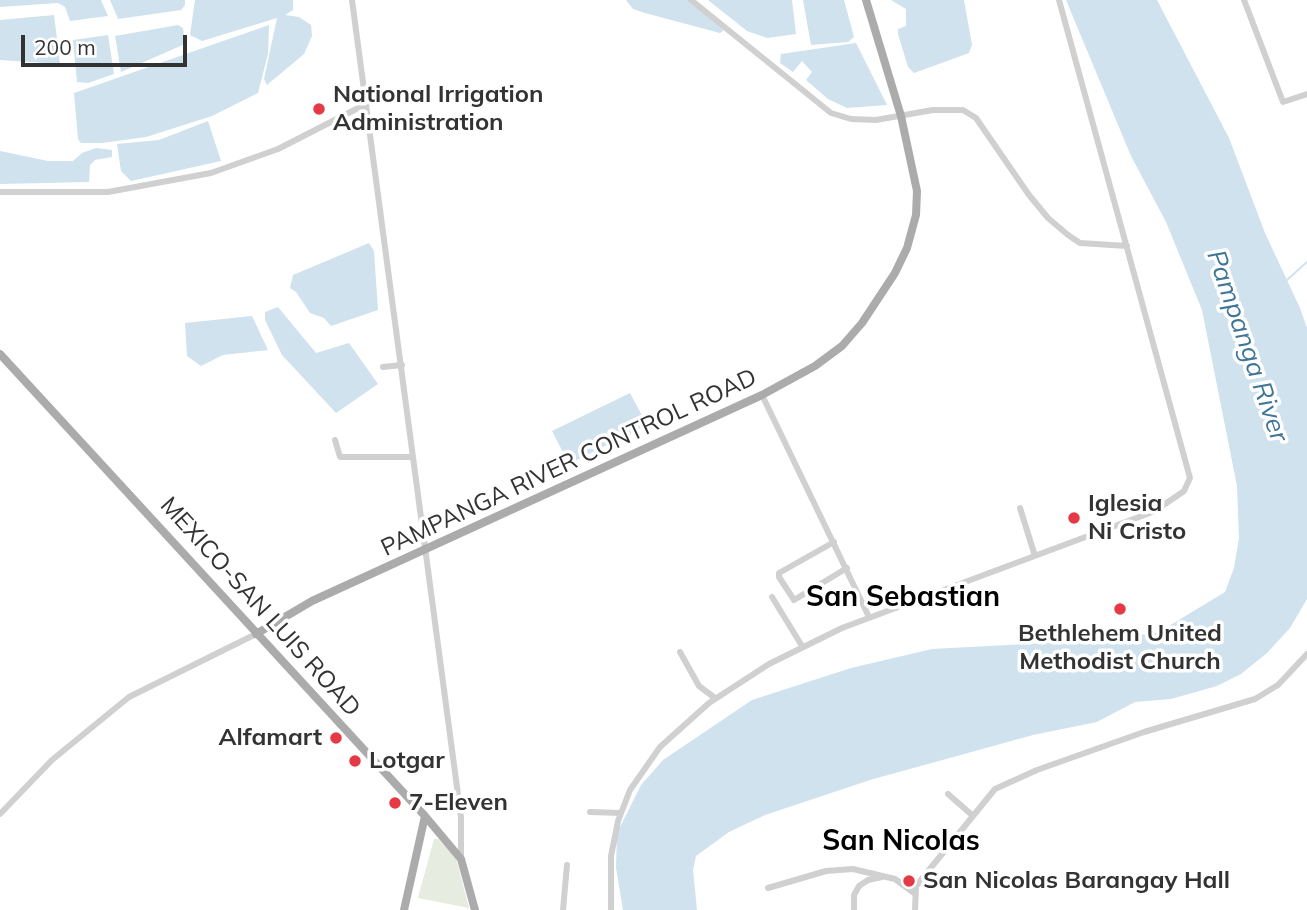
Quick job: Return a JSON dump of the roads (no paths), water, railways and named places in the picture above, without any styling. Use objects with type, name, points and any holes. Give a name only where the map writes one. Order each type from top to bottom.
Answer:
[{"type":"main road","name":"PAMPANGA RIVER CONTROL ROAD","points":[[256,634],[313,601],[762,396],[815,366],[842,346],[881,297],[903,256],[916,215],[917,191],[901,116],[866,0]]},
{"type":"main road","name":"MEXICO-SAN LUIS ROAD","points":[[0,354],[425,816],[461,859]]},
{"type":"main road","points":[[404,910],[425,816]]},
{"type":"main road","points":[[461,859],[475,910]]},
{"type":"street","points":[[353,0],[461,817],[461,859]]},
{"type":"street","points":[[691,0],[831,113],[876,120],[933,110],[963,110],[976,118],[1029,195],[1048,218],[1068,235],[1080,243],[1127,246]]},
{"type":"street","points":[[611,910],[611,856],[621,813],[644,766],[715,698],[802,646],[869,617],[1155,511],[1184,491],[1190,478],[1059,0]]},
{"type":"street","points":[[1244,0],[1283,102],[1307,94]]},
{"type":"street","points":[[0,192],[108,192],[211,173],[278,149],[368,103]]},
{"type":"street","points":[[383,367],[402,365]]},
{"type":"street","points":[[762,396],[869,617]]},
{"type":"street","points":[[335,440],[340,457],[413,457]]},
{"type":"street","points":[[1020,508],[1035,556]]},
{"type":"street","points":[[834,542],[779,573],[779,577],[794,600],[846,568]]},
{"type":"street","points":[[772,597],[802,646]]},
{"type":"street","name":"PAMPANGA RIVER CONTROL ROAD","points":[[0,814],[51,760],[129,697],[256,634]]},
{"type":"street","points":[[680,652],[699,686],[715,698]]},
{"type":"street","points":[[915,910],[916,886],[995,789],[1037,770],[1167,725],[1255,699],[1278,685],[1307,654]]},
{"type":"street","points":[[948,794],[972,815]]},
{"type":"street","points":[[590,812],[621,813]]},
{"type":"street","points":[[563,910],[567,865]]},
{"type":"street","points":[[768,888],[842,870],[866,870],[900,882],[914,893]]},
{"type":"street","points":[[854,910],[854,895],[859,886],[868,880],[884,877]]},
{"type":"water","points":[[0,0],[101,0],[108,16],[70,21],[65,7],[58,3],[0,7]]},
{"type":"water","points":[[110,0],[185,0],[185,5],[181,10],[118,19]]},
{"type":"water","points":[[195,0],[293,0],[293,10],[285,15],[299,17],[311,25],[312,36],[304,54],[267,85],[264,79],[277,18],[202,41],[190,35]]},
{"type":"water","points":[[626,0],[688,0],[722,26],[723,31],[720,33],[645,13],[633,9]]},
{"type":"water","points":[[708,0],[792,0],[796,34],[767,38],[747,31]]},
{"type":"water","points":[[803,0],[844,0],[854,37],[848,42],[811,45]]},
{"type":"water","points":[[891,0],[964,0],[972,45],[969,53],[914,73],[908,67],[898,34],[898,29],[906,26],[906,9]]},
{"type":"water","name":"Pampanga River","points":[[1066,0],[1157,0],[1229,138],[1265,233],[1300,308],[1307,328],[1307,599],[1290,628],[1267,653],[1241,674],[1217,686],[1171,699],[1135,702],[1097,722],[1033,735],[870,780],[765,815],[729,832],[696,856],[693,870],[697,910],[623,910],[616,868],[617,833],[641,785],[663,760],[752,700],[851,668],[932,649],[1103,640],[1159,632],[1225,592],[1234,568],[1239,538],[1237,486],[1202,310],[1166,222],[1131,156]]},
{"type":"water","points":[[54,15],[60,64],[0,60],[0,20]]},
{"type":"water","points":[[178,25],[183,28],[185,44],[121,72],[115,36]]},
{"type":"water","points":[[269,25],[268,54],[258,93],[212,116],[146,137],[102,143],[81,143],[78,139],[74,93]]},
{"type":"water","points":[[108,35],[114,74],[88,83],[77,82],[73,40]]},
{"type":"water","points":[[856,43],[887,105],[847,108],[828,99],[806,80],[812,72],[802,61],[793,72],[780,63],[781,54]]},
{"type":"water","points":[[208,121],[221,161],[131,181],[121,171],[117,144],[159,140]]},
{"type":"water","points":[[96,148],[112,150],[112,157],[95,160],[90,165],[89,182],[0,184],[0,151],[48,161],[73,161],[82,153]]},
{"type":"water","points":[[369,243],[374,251],[378,310],[331,326],[324,318],[310,313],[296,292],[290,288],[293,275]]},
{"type":"water","points":[[278,307],[316,353],[349,343],[378,384],[336,413],[282,355],[265,320],[265,312]]},
{"type":"water","points":[[252,316],[268,350],[223,355],[201,366],[187,356],[185,323]]},
{"type":"water","points":[[630,393],[647,425],[569,464],[552,431]]},
{"type":"waterway","points":[[1287,280],[1307,262]]},
{"type":"place","name":"National Irrigation Administration","points":[[319,109]]},
{"type":"place","name":"Iglesia Ni Cristo","points":[[1074,518]]},
{"type":"place","name":"Bethlehem United Methodist Church","points":[[1120,609]]},
{"type":"place","name":"Alfamart","points":[[336,738]]},
{"type":"place","name":"Lotgar","points":[[355,761]]},
{"type":"place","name":"7-Eleven","points":[[395,803]]},
{"type":"place","name":"San Nicolas Barangay Hall","points":[[909,881]]},
{"type":"district","name":"San Sebastian","points":[[903,598]]},
{"type":"district","name":"San Nicolas","points":[[901,842]]}]
